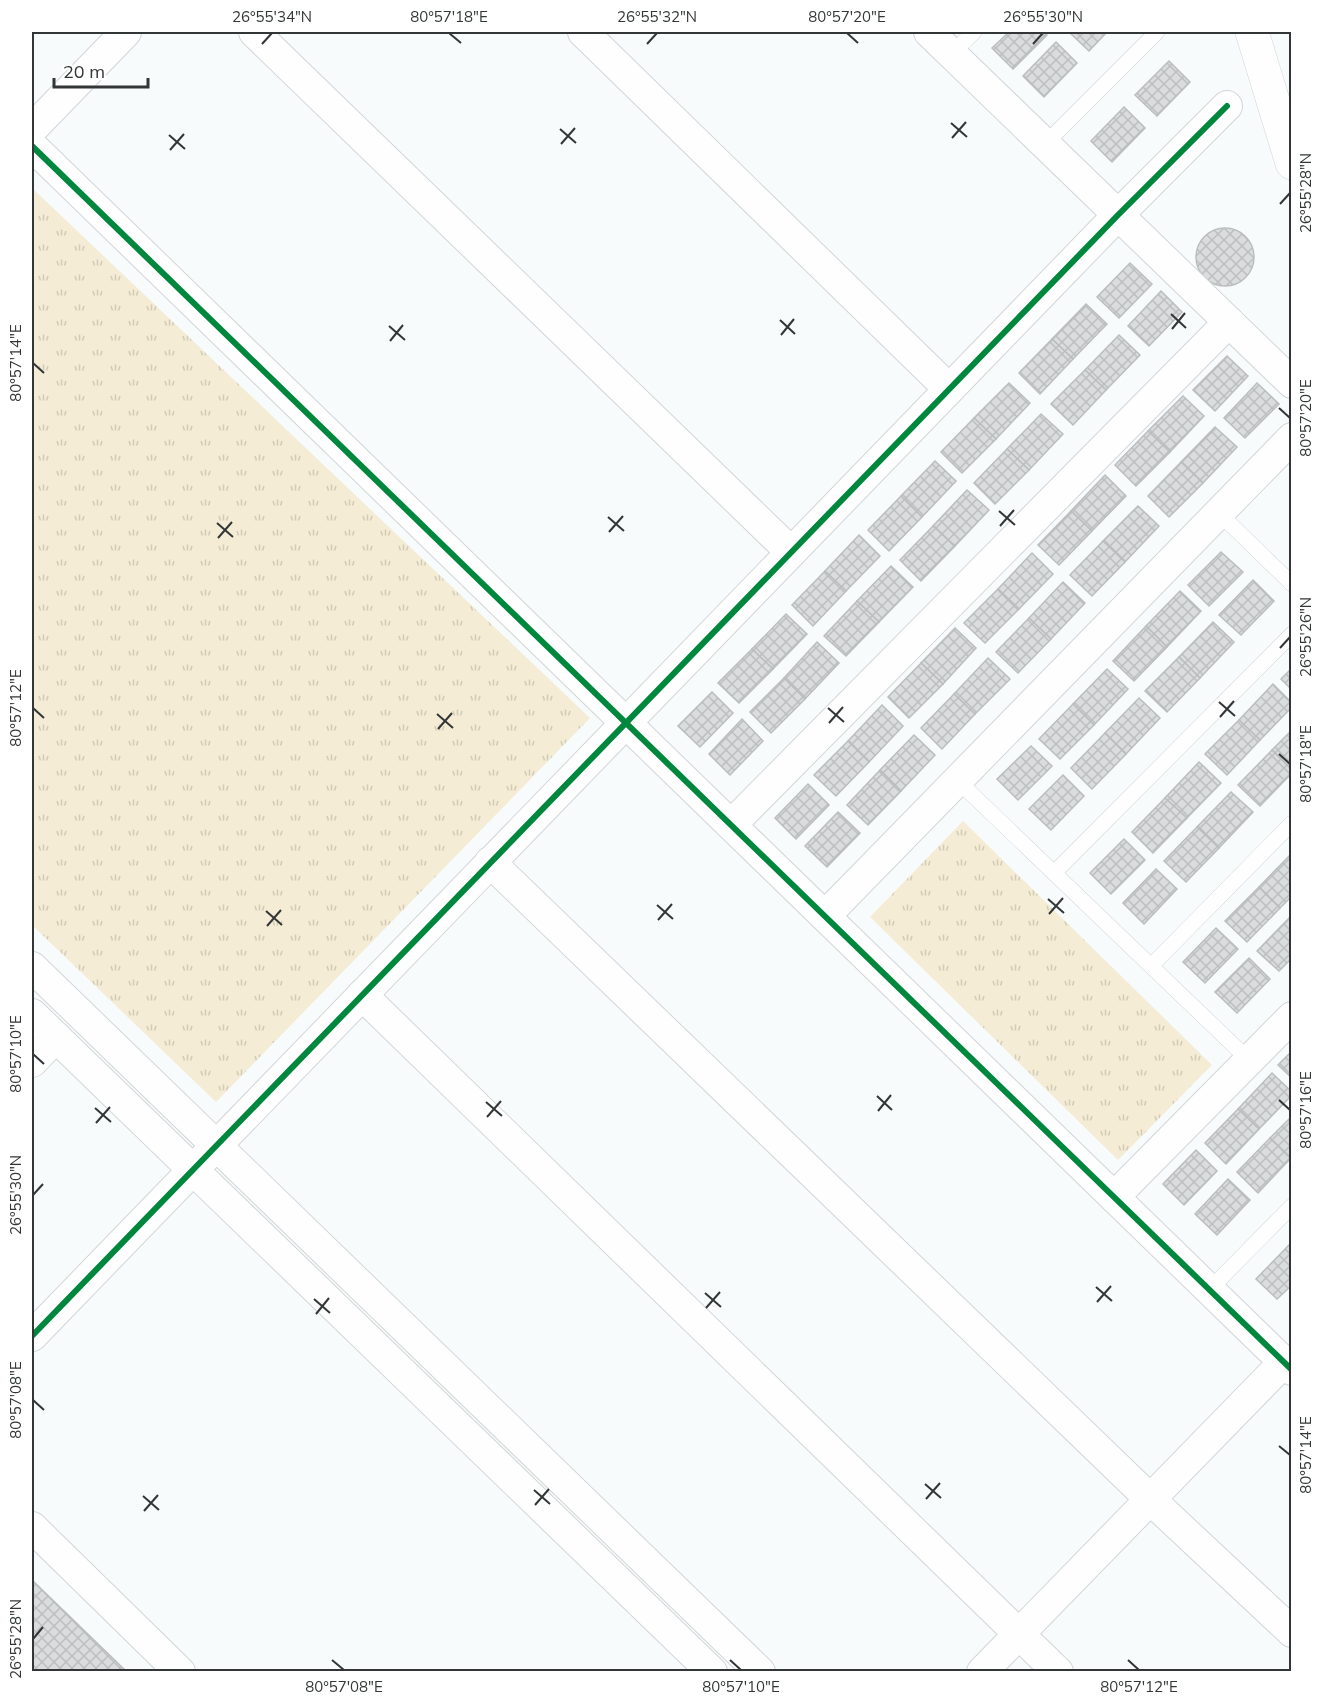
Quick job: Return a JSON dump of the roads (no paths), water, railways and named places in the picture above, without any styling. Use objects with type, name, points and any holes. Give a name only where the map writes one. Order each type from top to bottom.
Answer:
[{"type":"street","points":[[32,129],[126,32]]},
{"type":"street","points":[[254,32],[791,552]]},
{"type":"street","points":[[583,32],[949,389]]},
{"type":"street","points":[[929,32],[1292,383]]},
{"type":"street","points":[[1252,32],[1292,164]]},
{"type":"street","points":[[32,1336],[1118,214],[1227,106]]},
{"type":"street","points":[[32,146],[1288,1366],[1150,1499],[982,1671]]},
{"type":"street","points":[[731,825],[1229,322]]},
{"type":"street","points":[[825,916],[1292,438]]},
{"type":"street","points":[[490,862],[1150,1499],[1292,1632]]},
{"type":"street","points":[[32,967],[760,1671]]},
{"type":"street","points":[[362,995],[1058,1671]]},
{"type":"street","points":[[32,1014],[712,1671]]},
{"type":"street","points":[[1114,1197],[1292,1017]]},
{"type":"street","points":[[32,1062],[56,1037]]},
{"type":"street","points":[[32,1527],[180,1671]]},
{"type":"lane","points":[[951,54],[974,32]]},
{"type":"lane","points":[[1045,144],[1157,32]]},
{"type":"lane","points":[[1219,513],[1292,584]]},
{"type":"lane","points":[[1054,873],[1292,634]]},
{"type":"lane","points":[[957,780],[1250,1061]]},
{"type":"lane","points":[[1151,966],[1292,823]]},
{"type":"lane","points":[[1209,1290],[1292,1206]]}]
